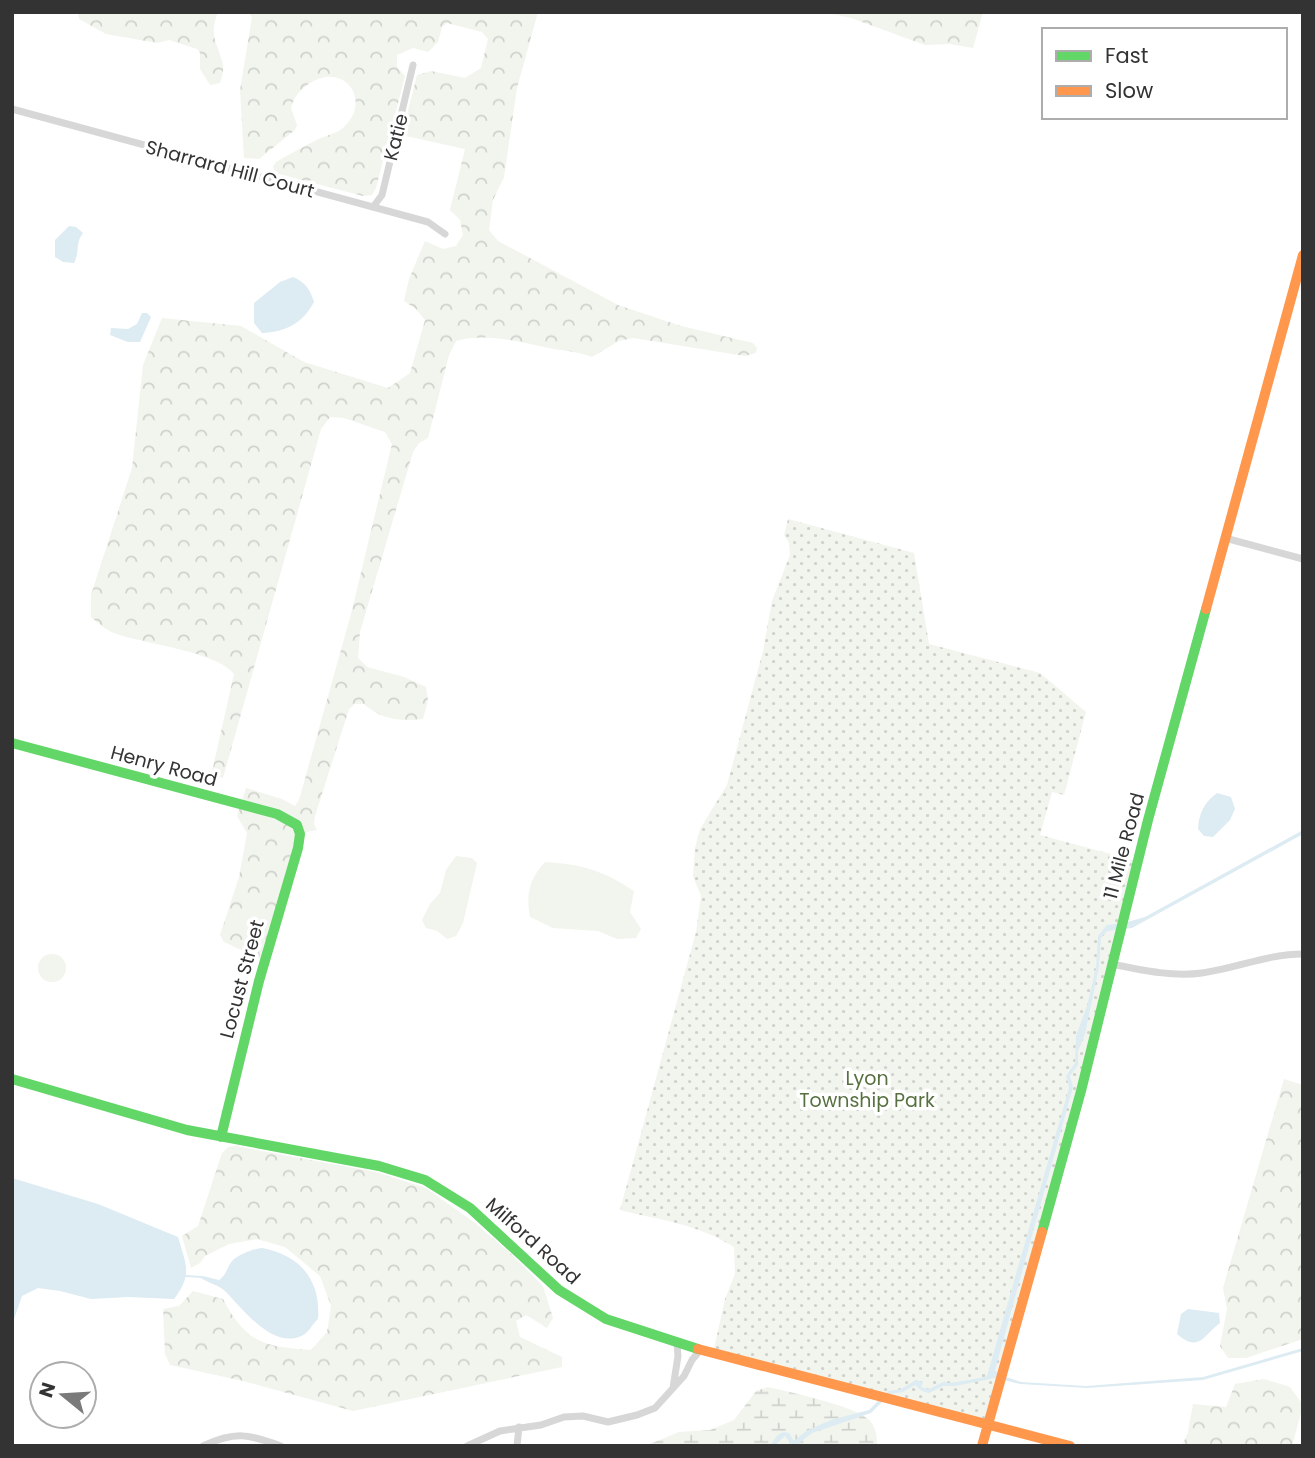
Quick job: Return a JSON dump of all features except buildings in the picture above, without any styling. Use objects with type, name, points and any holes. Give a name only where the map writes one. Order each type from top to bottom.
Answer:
[{"type":"street","name":"Katie","points":[[373,207],[382,195],[413,65]]},
{"type":"street","name":"Sharrard Hill Court","points":[[12,109],[428,222],[445,234]]},
{"type":"street","name":"11 Mile Road","points":[[982,1446],[1079,1099],[1111,964],[1303,255]]},
{"type":"street","points":[[1225,538],[1303,559]]},
{"type":"street","name":"Henry Road","points":[[12,743],[276,814],[295,823],[301,832]]},
{"type":"street","name":"Locust Street","points":[[221,1137],[259,981],[301,832]]},
{"type":"street","points":[[1111,964],[1160,973],[1200,973],[1279,954],[1303,954]]},
{"type":"street","name":"Milford Road","points":[[12,1079],[187,1130],[379,1166],[425,1181],[470,1208],[559,1290],[616,1323],[677,1343],[1070,1446]]},
{"type":"street","points":[[673,1388],[678,1356],[677,1343]]},
{"type":"street","points":[[467,1446],[500,1431],[519,1426],[583,1416],[608,1422],[655,1408],[684,1376],[701,1349]]},
{"type":"street","points":[[517,1446],[519,1426]]},
{"type":"street","points":[[203,1446],[230,1435],[254,1436],[281,1446]]},
{"type":"green space","points":[[78,12],[218,12],[214,34],[223,65],[220,83],[210,85],[200,69],[200,53],[197,49],[169,40],[157,43],[106,34],[79,19]]},
{"type":"green space","points":[[248,12],[538,12],[517,88],[504,177],[493,200],[489,230],[498,241],[618,305],[681,326],[753,343],[757,348],[756,353],[745,356],[633,338],[619,341],[592,357],[505,339],[456,341],[449,355],[428,438],[419,443],[413,452],[360,632],[358,658],[367,667],[404,677],[426,687],[428,700],[423,719],[391,718],[364,704],[355,704],[349,709],[315,816],[314,824],[317,830],[301,833],[265,961],[224,942],[220,935],[239,877],[247,833],[237,816],[246,788],[295,806],[299,800],[351,614],[392,444],[385,432],[344,418],[330,417],[321,429],[223,778],[211,776],[234,674],[212,659],[114,633],[91,617],[91,595],[132,468],[143,365],[162,318],[241,326],[304,362],[388,388],[410,373],[425,320],[416,309],[404,301],[409,279],[425,241],[443,249],[456,246],[463,235],[460,220],[450,210],[465,149],[406,136],[404,127],[417,75],[431,71],[465,78],[481,68],[488,39],[482,32],[447,23],[442,27],[438,42],[428,52],[413,48],[397,55],[397,67],[405,76],[376,188],[372,195],[363,196],[275,173],[273,167],[276,162],[297,150],[339,131],[350,121],[355,110],[352,89],[345,81],[335,77],[323,77],[303,88],[291,108],[297,125],[295,130],[259,159],[244,158],[240,90],[252,17]]},
{"type":"green space","points":[[823,12],[983,12],[973,48],[950,44],[925,45],[851,18]]},
{"type":"green space","name":"Lyon Township Park","points":[[788,519],[914,553],[929,644],[1040,673],[1086,712],[1064,795],[1052,792],[1040,835],[1137,861],[988,1423],[713,1353],[725,1299],[735,1274],[734,1247],[692,1228],[620,1210],[696,932],[701,896],[693,876],[695,848],[700,829],[727,785],[763,651],[772,601],[790,555],[789,543],[784,535]]},
{"type":"green space","points":[[456,856],[472,858],[477,863],[463,923],[456,936],[447,939],[437,931],[426,928],[422,920],[430,904],[440,893],[446,870]]},
{"type":"green space","points":[[545,862],[592,870],[634,891],[630,912],[641,929],[636,938],[617,939],[598,931],[553,928],[530,917],[530,888],[535,875]]},
{"type":"green space","points":[[52,954],[62,958],[66,968],[62,978],[52,982],[42,978],[38,968],[42,958]]},
{"type":"green space","points":[[1284,1079],[1303,1085],[1303,1339],[1246,1358],[1228,1358],[1220,1346],[1227,1309],[1223,1288]]},
{"type":"green space","points":[[235,1146],[376,1172],[426,1188],[475,1223],[543,1286],[553,1318],[547,1328],[526,1315],[516,1321],[520,1337],[562,1357],[562,1367],[353,1411],[243,1381],[170,1365],[165,1354],[163,1309],[179,1306],[193,1291],[223,1299],[231,1314],[249,1334],[269,1344],[311,1350],[327,1332],[331,1306],[320,1276],[285,1247],[257,1239],[229,1244],[205,1256],[191,1268],[182,1236],[198,1226],[222,1153],[228,1147]]},
{"type":"green space","points":[[1264,1379],[1290,1387],[1303,1405],[1292,1446],[1182,1446],[1188,1432],[1193,1404],[1226,1407],[1235,1384]]},
{"type":"green space","points":[[768,1387],[822,1400],[862,1415],[873,1426],[877,1446],[645,1446],[679,1432],[710,1430],[734,1420],[756,1391]]},
{"type":"shaded area","points":[[69,226],[76,227],[83,233],[74,263],[63,262],[55,257],[55,240]]},
{"type":"shaded area","points":[[293,277],[301,281],[311,293],[314,302],[305,316],[293,325],[279,331],[262,333],[254,323],[254,303],[280,282]]},
{"type":"shaded area","points":[[142,313],[151,317],[140,342],[128,342],[110,335],[111,328],[128,329],[137,324]]},
{"type":"shaded area","points":[[1217,793],[1231,797],[1235,809],[1230,820],[1213,837],[1204,836],[1198,829],[1200,818],[1203,809]]},
{"type":"shaded area","points":[[1303,830],[1303,834],[1132,928],[1107,931],[1101,938],[1099,967],[1085,1034],[1078,1051],[1078,1065],[1070,1076],[1073,1087],[995,1370],[998,1374],[1021,1382],[1086,1386],[1203,1377],[1303,1348],[1303,1351],[1203,1380],[1087,1388],[1020,1384],[995,1378],[943,1386],[929,1393],[915,1385],[903,1392],[890,1394],[871,1413],[812,1433],[797,1445],[791,1444],[785,1436],[774,1446],[770,1446],[782,1433],[789,1433],[794,1441],[806,1431],[831,1420],[869,1410],[888,1391],[901,1389],[916,1380],[923,1382],[921,1387],[929,1389],[945,1381],[955,1382],[987,1376],[1069,1088],[1066,1076],[1075,1063],[1076,1036],[1087,1006],[1096,967],[1098,936],[1107,925],[1145,917]]},
{"type":"shaded area","points":[[12,1178],[98,1204],[178,1237],[186,1276],[174,1299],[91,1299],[38,1288],[22,1296],[12,1325]]},
{"type":"shaded area","points":[[262,1248],[275,1251],[297,1263],[312,1281],[316,1292],[318,1319],[302,1336],[288,1339],[267,1331],[248,1316],[223,1289],[201,1278],[203,1276],[219,1280],[236,1258]]},
{"type":"shaded area","points":[[1188,1309],[1219,1313],[1220,1323],[1200,1341],[1184,1340],[1177,1334],[1181,1314]]},
{"type":"waterway","points":[[185,1276],[202,1277]]},
{"type":"traffic: fast","points":[[1042,1232],[1081,1091],[1148,820],[1206,609]]},
{"type":"traffic: fast","points":[[12,743],[277,814],[297,825],[300,834],[298,848],[259,981],[221,1137]]},
{"type":"traffic: fast","points":[[12,1079],[187,1130],[379,1166],[425,1180],[470,1208],[559,1290],[606,1319],[698,1349]]},
{"type":"traffic: slow","points":[[1206,609],[1303,255]]},
{"type":"traffic: slow","points":[[982,1446],[1042,1232]]},
{"type":"traffic: slow","points":[[698,1349],[1070,1446]]}]
